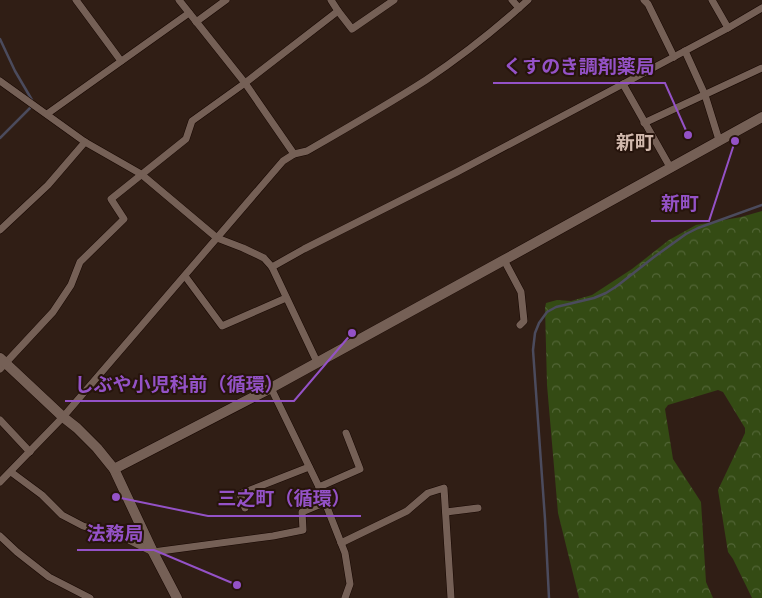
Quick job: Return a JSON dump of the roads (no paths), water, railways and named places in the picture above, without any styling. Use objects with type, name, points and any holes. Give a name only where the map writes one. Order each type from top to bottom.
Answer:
[{"type":"street","points":[[76,0],[121,61]]},
{"type":"street","points":[[179,0],[245,83],[294,154]]},
{"type":"street","points":[[196,22],[226,0]]},
{"type":"street","points":[[331,0],[352,29],[394,0]]},
{"type":"street","points":[[512,0],[519,8]]},
{"type":"street","points":[[0,482],[63,417],[283,161],[294,154],[308,151],[425,80],[468,50],[528,0]]},
{"type":"street","points":[[644,0],[648,4],[674,57]]},
{"type":"street","points":[[712,0],[728,28]]},
{"type":"street","points":[[272,267],[624,84],[762,8]]},
{"type":"street","points":[[177,598],[114,469],[77,428],[2,363],[53,312],[71,285],[80,262],[124,219],[111,198],[186,139],[192,121],[245,83],[338,11]]},
{"type":"street","points":[[47,114],[189,13]]},
{"type":"street","points":[[685,51],[704,95],[719,140]]},
{"type":"street","points":[[644,123],[762,68]]},
{"type":"street","points":[[0,81],[86,142],[141,174],[217,238],[264,258],[272,267],[317,362]]},
{"type":"street","points":[[624,84],[670,168]]},
{"type":"street","points":[[114,469],[271,388],[762,117]]},
{"type":"street","points":[[0,230],[48,185],[86,142]]},
{"type":"street","points":[[504,260],[521,292],[524,321],[520,325]]},
{"type":"street","points":[[185,276],[222,326],[286,298]]},
{"type":"street","points":[[271,388],[320,487],[345,553],[350,584],[345,598]]},
{"type":"street","points":[[0,420],[30,452]]},
{"type":"street","points":[[320,487],[360,469],[346,433]]},
{"type":"street","points":[[245,508],[240,494],[309,467]]},
{"type":"street","points":[[11,472],[42,495],[62,515],[83,526],[127,539],[153,552],[304,530],[302,512],[326,502]]},
{"type":"street","points":[[341,543],[407,510],[428,493],[444,488],[451,598]]},
{"type":"street","points":[[446,512],[478,508]]},
{"type":"street","points":[[0,536],[49,578],[90,598]]},
{"type":"waterway","points":[[0,39],[15,71],[32,100]]},
{"type":"waterway","points":[[0,138],[30,108]]},
{"type":"waterway","points":[[549,598],[533,350],[535,333],[539,323],[547,312],[556,307],[594,298],[606,293],[686,234],[762,205]]},
{"type":"place","name":"くすのき調剤薬局","points":[[688,135]]},
{"type":"place","name":"新町","points":[[735,141]]},
{"type":"place","name":"しぶや小児科前（循環）","points":[[352,333]]},
{"type":"place","name":"三之町（循環）","points":[[116,497]]},
{"type":"place","name":"法務局","points":[[237,585]]},
{"type":"district","name":"新町","points":[[635,142]]}]
